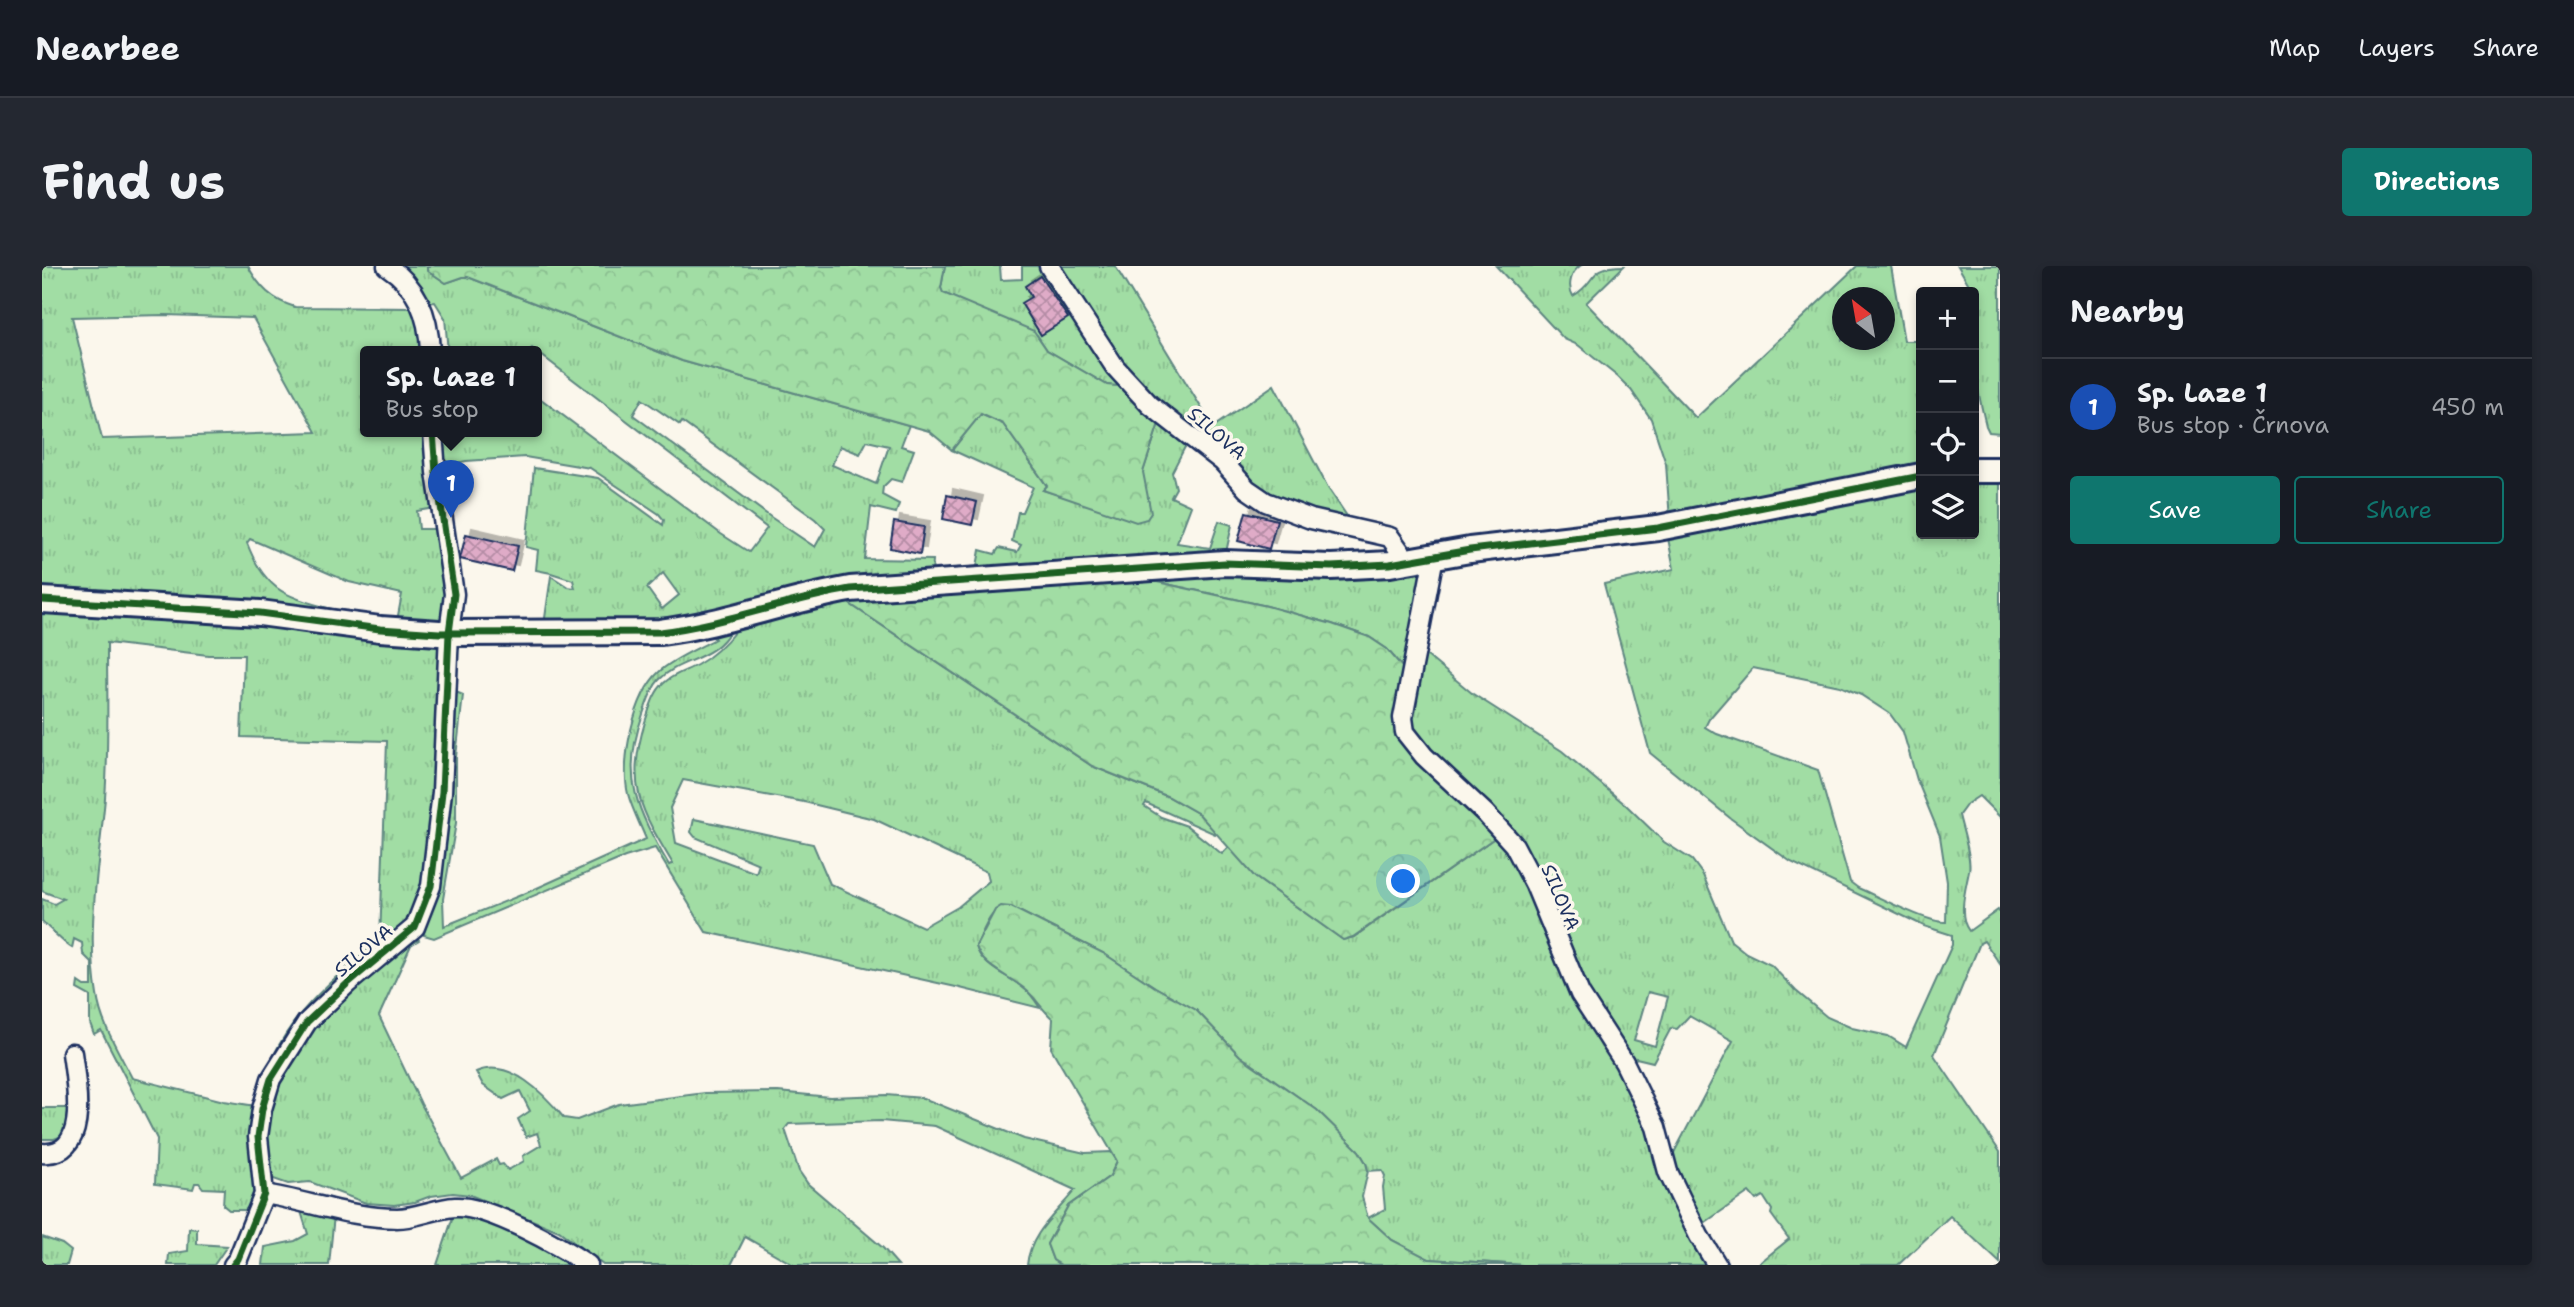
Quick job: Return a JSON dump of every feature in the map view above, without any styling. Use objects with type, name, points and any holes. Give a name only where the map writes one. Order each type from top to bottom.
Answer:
[{"type":"street","points":[[387,266],[401,276],[418,297],[426,317],[429,346]]},
{"type":"street","name":"SILOVA","points":[[1049,266],[1115,367],[1150,405],[1223,462],[1247,489],[1266,502],[1311,519],[1390,537],[1407,561]]},
{"type":"street","name":"SILOVA","points":[[233,1265],[238,1259],[264,1194],[258,1136],[262,1108],[271,1079],[307,1022],[348,983],[415,927],[432,886],[442,792],[449,633],[454,594],[433,437]]},
{"type":"street","points":[[1979,470],[2000,470]]},
{"type":"street","points":[[42,600],[260,613],[380,629],[449,633],[660,632],[690,628],[850,589],[1225,563],[1331,567],[1390,564],[1658,528],[1916,478]]},
{"type":"street","name":"SILOVA","points":[[1434,556],[1402,718],[1405,732],[1424,756],[1485,813],[1514,845],[1535,885],[1580,993],[1624,1062],[1646,1105],[1656,1127],[1668,1172],[1699,1236],[1717,1265]]},
{"type":"street","points":[[42,1153],[56,1154],[68,1146],[75,1124],[78,1102],[72,1053]]},
{"type":"street","points":[[264,1194],[344,1212],[398,1219],[458,1207],[488,1214],[541,1237],[588,1265]]},
{"type":"green space","points":[[42,266],[248,266],[267,292],[295,307],[415,308],[424,346],[360,346],[360,437],[425,437],[430,488],[435,508],[417,511],[419,529],[436,529],[441,549],[447,606],[445,616],[440,622],[421,627],[396,626],[229,602],[42,595]],"holes":[[[166,315],[253,318],[316,432],[102,439],[72,317]],[[250,539],[349,582],[402,594],[397,621],[334,609],[288,594],[267,578],[247,543]]]},
{"type":"green space","points":[[396,266],[427,266],[427,270],[446,283],[468,277],[682,361],[909,425],[901,446],[914,450],[902,482],[891,479],[883,487],[882,495],[899,504],[896,513],[871,507],[865,559],[933,560],[932,575],[691,619],[544,625],[551,576],[568,587],[575,588],[573,580],[536,570],[538,550],[526,547],[534,468],[598,478],[663,525],[664,520],[590,468],[525,457],[466,461],[439,467],[437,437],[542,437],[542,400],[749,552],[767,528],[542,356],[542,346],[447,346],[445,318],[435,302],[428,303]],"holes":[[[642,399],[680,425],[682,422],[815,519],[825,529],[815,547],[633,415]],[[867,441],[889,446],[876,484],[832,465],[840,446],[860,454]],[[663,573],[679,595],[662,609],[647,588]]]},
{"type":"green space","points":[[427,266],[945,266],[941,288],[943,293],[1034,331],[1047,350],[1107,385],[1116,386],[1123,380],[1160,420],[1143,472],[1151,513],[1147,519],[1136,522],[1043,490],[1047,486],[1003,424],[981,414],[952,450],[929,431],[682,361],[468,277],[446,283],[427,270]]},
{"type":"green space","points":[[945,266],[1000,266],[1001,280],[1022,279],[1022,266],[1045,266],[1123,380],[1116,386],[1107,385],[1047,350],[1037,335],[943,293],[941,288]]},
{"type":"green space","points":[[1053,266],[1115,266],[1213,427],[1274,385],[1328,488],[1353,525],[1260,496],[1140,391]]},
{"type":"green space","points":[[1496,266],[1580,266],[1571,279],[1573,296],[1598,272],[1624,266],[1586,303],[1696,418],[1832,290],[1832,350],[1895,350],[1895,289],[1904,341],[1916,341],[1916,471],[1670,520],[1666,464],[1651,419],[1631,390],[1578,345],[1564,339]]},
{"type":"green space","points":[[1857,266],[1891,266],[1895,287],[1835,287]]},
{"type":"green space","points":[[1958,266],[2000,266],[2000,433],[1989,432],[1979,393],[1979,287],[1970,287]]},
{"type":"green space","points":[[980,414],[1003,424],[1047,486],[1043,490],[1072,499],[1143,479],[1160,420],[1189,439],[1172,472],[1176,488],[1171,497],[1191,506],[1177,543],[1210,548],[1219,521],[1232,525],[1225,557],[976,572],[980,550],[995,554],[999,548],[1017,552],[1021,545],[1012,541],[1018,512],[1022,512],[1033,487],[952,450]]},
{"type":"green space","points":[[1979,476],[2000,477],[2000,817],[1979,796],[1967,804],[1959,815],[1970,865],[1963,902],[1965,925],[1969,931],[1998,910],[2000,964],[1984,941],[1980,943],[1934,1055],[2000,1152],[2000,1263],[1950,1216],[1898,1265],[1757,1265],[1789,1239],[1771,1214],[1772,1210],[1763,1196],[1756,1200],[1749,1192],[1697,1228],[1668,1164],[1733,1041],[1689,1016],[1677,1029],[1671,1028],[1653,1062],[1636,1058],[1631,1068],[1583,992],[1535,878],[1411,735],[1406,702],[1417,651],[1426,655],[1473,694],[1562,751],[1627,806],[1664,842],[1692,860],[1703,875],[1731,941],[1746,953],[1771,965],[1827,1017],[1852,1028],[1888,1036],[1906,1047],[1952,945],[1952,935],[1924,926],[1791,862],[1730,818],[1650,753],[1604,584],[1674,569],[1667,533],[1916,483],[1916,539],[1979,539]],"holes":[[[1753,668],[1840,686],[1861,695],[1890,714],[1903,732],[1917,780],[1940,836],[1947,882],[1946,922],[1915,914],[1850,882],[1818,770],[1717,734],[1705,727]],[[1648,992],[1668,997],[1655,1046],[1634,1040]]]},
{"type":"green space","points":[[1423,570],[1404,669],[1387,649],[1369,637],[1267,606],[1153,581],[1146,571]]},
{"type":"green space","points":[[1146,571],[1153,581],[1267,606],[1332,624],[1369,637],[1387,649],[1404,669],[1401,729],[1500,834],[1353,937],[1343,940],[1255,877],[1199,814],[1169,797],[1092,766],[850,604],[851,597]]},
{"type":"green space","points":[[851,597],[850,604],[1092,766],[1169,797],[1199,814],[1218,833],[1146,803],[1144,806],[1161,817],[1187,826],[1222,854],[1230,846],[1255,877],[1343,940],[1354,937],[1500,834],[1525,873],[1574,994],[1614,1052],[1632,1087],[1673,1197],[1711,1265],[1523,1265],[1424,1257],[1392,1240],[1368,1218],[1385,1209],[1385,1176],[1382,1170],[1368,1171],[1359,1151],[1317,1110],[1240,1056],[1196,1010],[1103,953],[1011,907],[1004,907],[993,914],[976,946],[984,960],[1026,990],[1040,1008],[706,932],[655,848],[625,857],[434,938],[424,935],[444,822],[451,649],[455,640],[460,637],[622,640],[668,637],[703,632],[778,611]],"holes":[[[732,628],[737,629],[714,653],[697,665],[671,677],[660,687],[652,701],[639,744],[637,781],[640,796],[652,828],[673,864],[669,865],[648,827],[635,792],[633,756],[636,736],[650,696],[659,680],[677,667],[716,647]],[[711,635],[715,639],[664,667],[650,682],[636,712],[628,747],[626,780],[630,800],[646,839],[526,893],[444,926],[443,899],[456,823],[456,757],[463,695],[451,690],[454,662],[461,642],[643,644]],[[683,780],[804,802],[874,819],[987,872],[989,881],[958,907],[923,927],[830,884],[813,844],[694,819],[691,832],[695,837],[759,864],[756,873],[676,843],[670,808]]]},
{"type":"green space","points":[[42,609],[96,611],[438,641],[441,652],[434,847],[410,925],[281,1052],[256,1190],[252,1203],[245,1210],[229,1210],[223,1205],[224,1189],[203,1188],[199,1183],[195,1183],[193,1189],[155,1184],[157,1139],[101,1030],[94,1034],[90,1023],[90,996],[77,989],[78,982],[84,986],[92,986],[92,963],[83,954],[82,943],[74,939],[72,948],[42,922],[42,899],[54,904],[63,899],[42,891]],"holes":[[[107,643],[208,655],[244,655],[241,737],[387,741],[380,940],[319,993],[287,1032],[274,1054],[256,1106],[224,1101],[132,1078],[102,1017],[94,970],[93,921],[106,779]]]},
{"type":"green space","points":[[1001,906],[1011,907],[1103,953],[1196,1010],[1240,1056],[1317,1110],[1359,1151],[1366,1163],[1368,1171],[1362,1197],[1368,1218],[1392,1240],[1429,1259],[1523,1265],[1061,1265],[1053,1260],[1047,1244],[1068,1206],[1110,1176],[1117,1161],[1051,1048],[1053,1019],[1030,993],[990,966],[979,953],[976,946],[995,910]]},
{"type":"green space","points":[[416,935],[419,940],[411,945],[379,1016],[421,1104],[461,1178],[496,1159],[499,1165],[503,1164],[508,1170],[524,1161],[523,1156],[541,1145],[537,1133],[526,1137],[518,1119],[530,1111],[520,1091],[503,1099],[483,1085],[476,1072],[489,1069],[514,1074],[537,1089],[564,1118],[577,1120],[619,1104],[705,1093],[778,1092],[830,1097],[886,1095],[923,1098],[1024,1139],[1085,1153],[1111,1152],[1117,1161],[1110,1176],[1068,1206],[1047,1244],[1053,1260],[1061,1265],[1027,1265],[1038,1234],[1075,1190],[935,1126],[881,1121],[789,1124],[785,1129],[799,1171],[808,1184],[883,1248],[898,1265],[794,1265],[745,1237],[731,1265],[603,1265],[559,1231],[470,1195],[453,1193],[394,1205],[366,1203],[310,1182],[288,1184],[274,1179],[264,1182],[269,1093],[302,1032]]},
{"type":"green space","points":[[42,1108],[74,1108],[65,1135],[42,1139]]},
{"type":"green space","points":[[299,1205],[334,1215],[329,1265],[263,1265],[265,1247],[295,1241],[308,1234]]},
{"type":"green space","points":[[455,1211],[507,1226],[581,1265],[437,1265]]},
{"type":"green space","points":[[189,1228],[197,1229],[197,1244],[227,1246],[214,1265],[168,1265],[169,1254],[188,1251]]},
{"type":"green space","points":[[42,1237],[62,1244],[71,1251],[67,1265],[42,1265]]},
{"type":"building","points":[[1040,276],[1068,318],[1041,335],[1021,303],[1031,297],[1025,286]]},
{"type":"building","points":[[947,495],[977,502],[972,525],[943,519]]},
{"type":"building","points":[[1246,512],[1277,520],[1269,549],[1238,541]]},
{"type":"building","points":[[894,522],[924,527],[920,554],[890,548]]},
{"type":"building","points":[[466,534],[518,546],[512,571],[460,559]]},
{"type":"cycle path","points":[[233,1265],[238,1259],[264,1194],[258,1137],[262,1109],[271,1079],[307,1022],[348,983],[415,927],[431,886],[442,792],[449,633],[454,594],[433,437]]},
{"type":"cycle path","points":[[42,600],[260,613],[380,629],[439,633],[660,632],[850,589],[1225,563],[1331,567],[1390,564],[1470,550],[1658,528],[1916,477]]},
{"type":"place","name":"Sp. Laze 1","points":[[451,518]]}]
